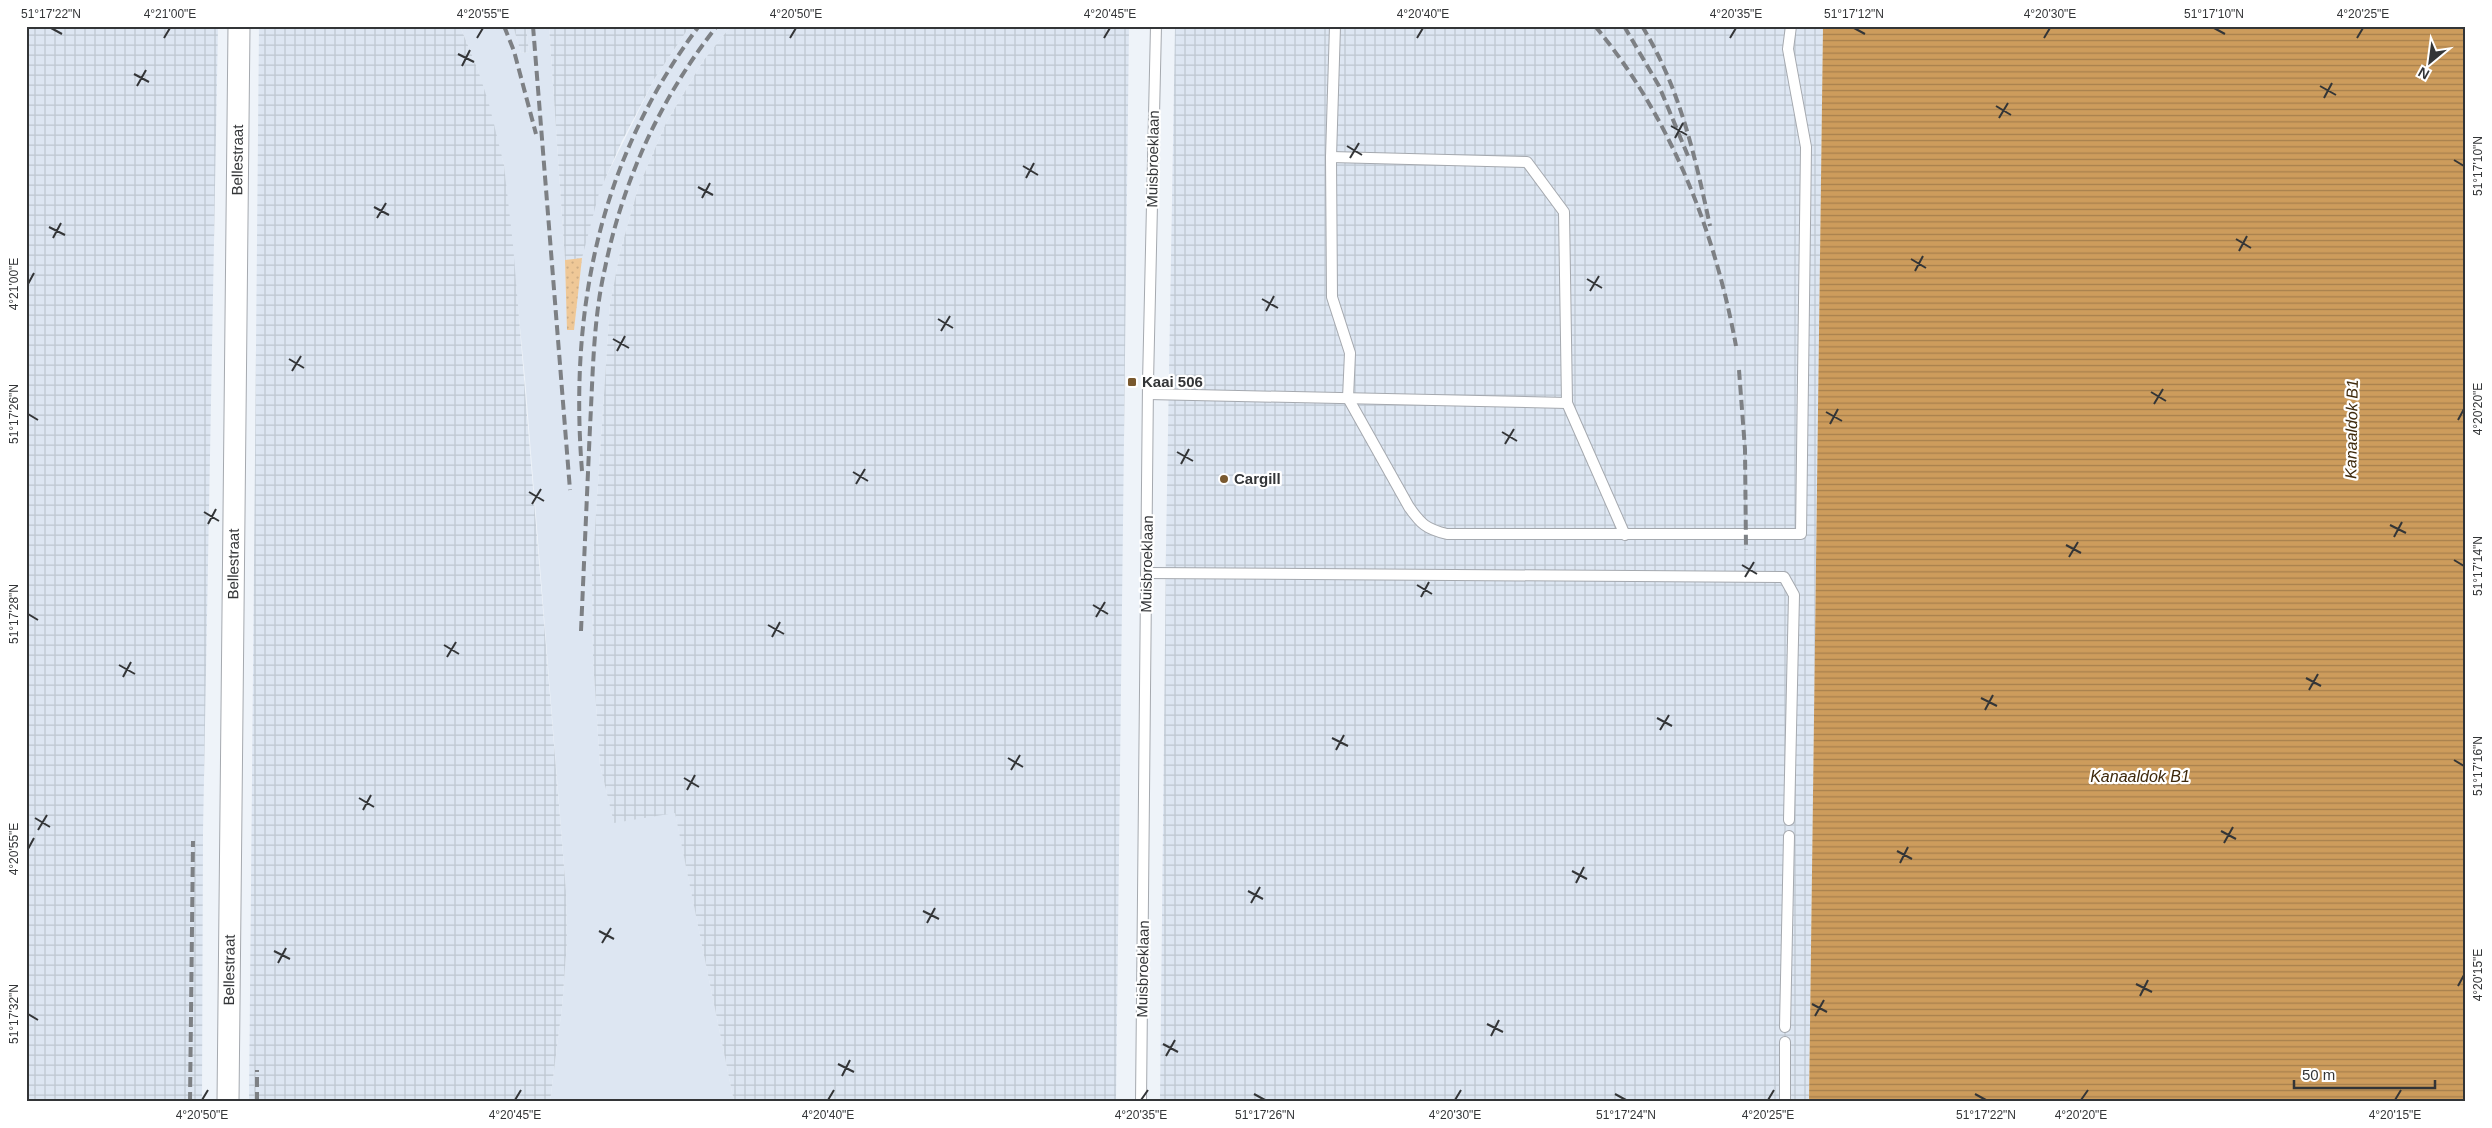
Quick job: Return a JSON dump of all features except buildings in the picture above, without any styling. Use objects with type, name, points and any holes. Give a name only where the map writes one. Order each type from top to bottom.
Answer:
[{"type":"street","name":"Bellestraat","points":[[228,1102],[239,26]]},
{"type":"lane","name":"Muisbroeklaan","points":[[1141,1102],[1148,394],[1156,26]]},
{"type":"lane","points":[[1335,26],[1331,157],[1332,296],[1350,353],[1348,398],[1409,507],[1418,521],[1431,530],[1447,534],[1625,535],[1801,534],[1806,147],[1788,50],[1791,26]]},
{"type":"lane","points":[[1331,157],[1527,162],[1564,212],[1567,403],[1625,535]]},
{"type":"lane","points":[[1148,394],[1567,403]]},
{"type":"lane","points":[[1146,573],[1784,577],[1794,595],[1789,820]]},
{"type":"lane","points":[[1785,1027],[1789,836]]},
{"type":"lane","points":[[1785,1042],[1785,1102]]},
{"type":"shaded area","points":[[26,26],[218,26],[203,832],[202,1102],[26,1102]]},
{"type":"shaded area","points":[[259,26],[460,26],[478,70],[489,104],[504,165],[513,245],[566,891],[567,942],[562,1007],[550,1102],[249,1102]]},
{"type":"shaded area","points":[[460,26],[513,26],[521,53],[529,52],[526,26],[549,26],[565,260],[655,78],[690,26],[731,26],[703,61],[666,123],[638,188],[620,252],[610,304],[592,573],[593,659],[600,765],[614,822],[675,812],[734,1102],[550,1102],[562,1007],[567,942],[566,891],[525,378],[504,165],[478,70]]},
{"type":"shaded area","points":[[513,26],[526,26],[529,52],[521,53]]},
{"type":"shaded area","points":[[549,26],[690,26],[655,78],[622,141],[599,193],[582,258],[565,260]]},
{"type":"shaded area","points":[[731,26],[1129,26],[1116,1102],[734,1102],[675,813],[614,823],[600,765],[593,659],[592,573],[610,304],[620,252],[638,188],[666,123],[703,61]]},
{"type":"shaded area","points":[[1175,26],[1823,26],[1809,1102],[1160,1102],[1166,548]]},
{"type":"shaded area","points":[[582,258],[574,330],[567,330],[565,260]]},
{"type":"water","name":"Kanaaldok B1","points":[[1823,26],[2466,26],[2466,1102],[1809,1102]]},
{"type":"railway","points":[[504,26],[514,51],[536,134]]},
{"type":"railway","points":[[533,26],[570,490]]},
{"type":"railway","points":[[582,471],[579,411],[581,352],[587,294],[598,237],[615,182],[637,128],[665,76],[699,26]]},
{"type":"railway","points":[[581,631],[594,347],[598,307],[605,268],[622,203],[647,141],[678,81],[717,26]]},
{"type":"railway","points":[[1595,26],[1622,61],[1646,98],[1667,136],[1686,177],[1716,260],[1736,346]]},
{"type":"railway","points":[[1624,26],[1659,86],[1688,156]]},
{"type":"railway","points":[[1642,26],[1667,74],[1685,123],[1710,226]]},
{"type":"railway","points":[[1739,370],[1745,449],[1746,550]]},
{"type":"railway","points":[[190,1102],[193,841]]},
{"type":"railway","points":[[257,1070],[257,1102]]},
{"type":"place","name":"Kaai 506","points":[[1132,382]]},
{"type":"place","name":"Cargill","points":[[1224,479]]}]
